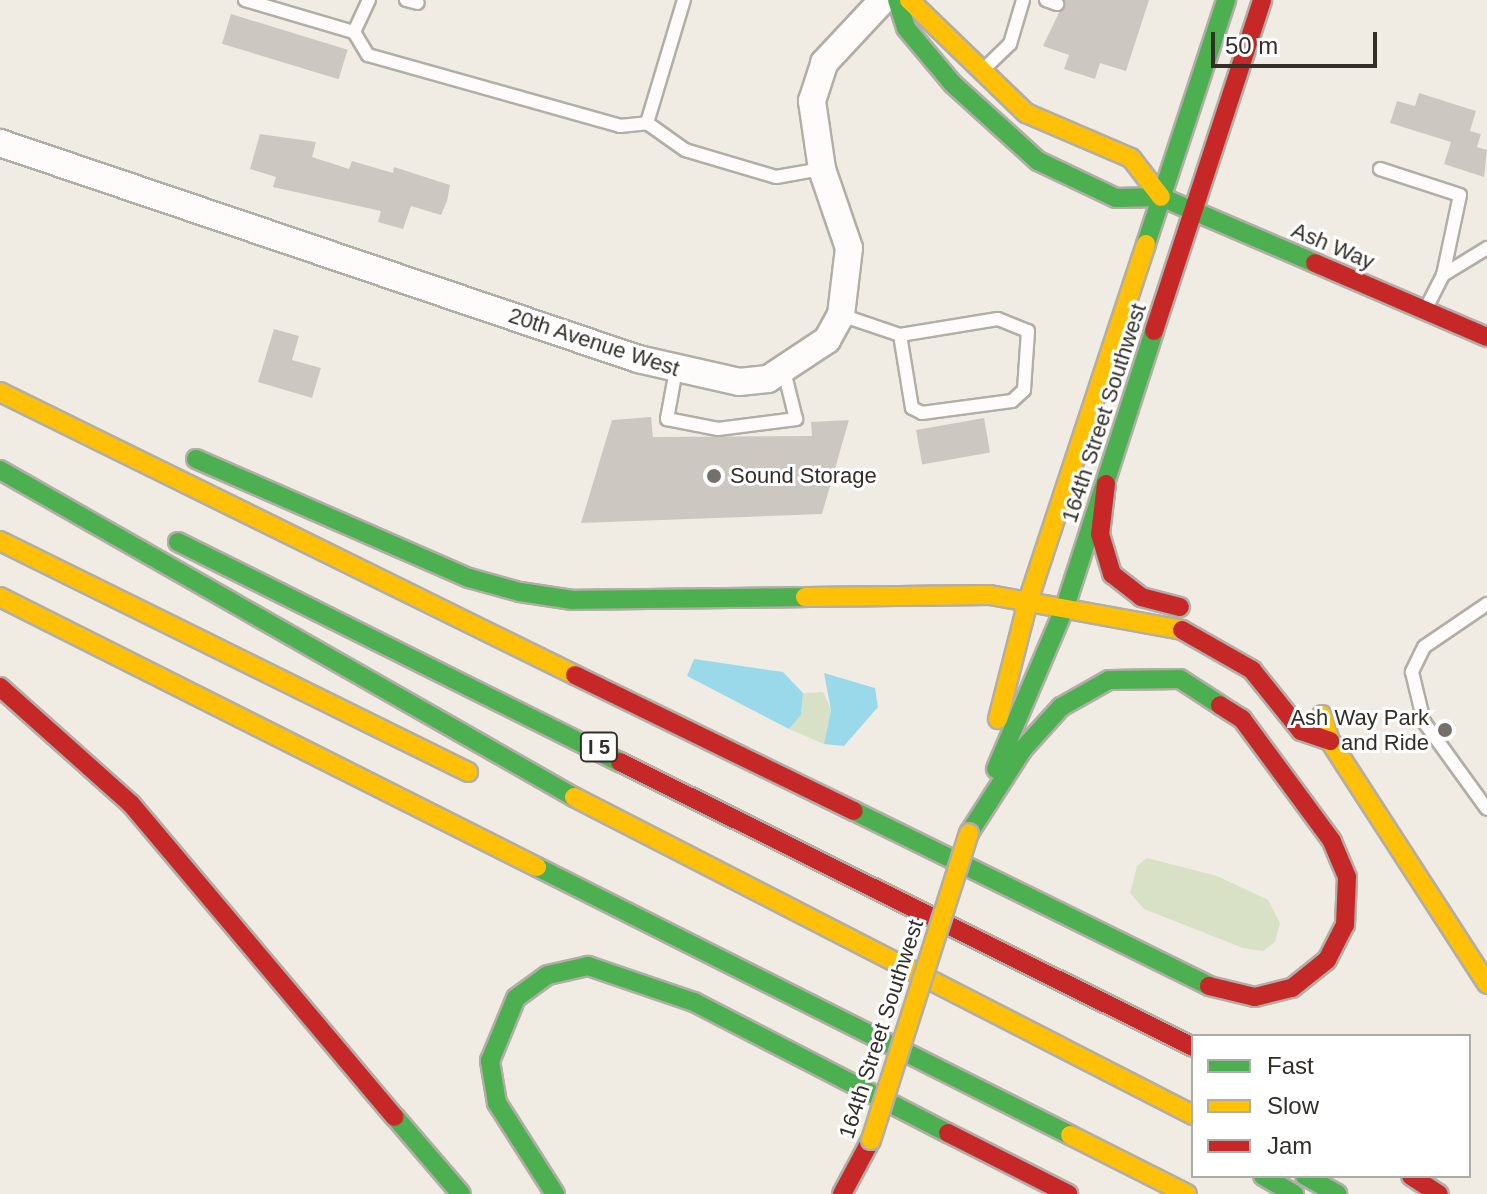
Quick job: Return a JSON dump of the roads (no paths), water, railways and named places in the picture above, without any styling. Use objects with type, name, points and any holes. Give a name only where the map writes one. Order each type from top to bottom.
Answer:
[{"type":"main road","name":"Ash Way","points":[[897,0],[906,28],[953,84],[1038,161],[1116,198],[1161,197],[1487,337]]},
{"type":"main road","name":"Ash Way","points":[[909,0],[982,70],[1046,125],[1131,158],[1161,197]]},
{"type":"main road","name":"164th Street Southwest","points":[[854,1194],[969,833],[1028,601],[1226,0]]},
{"type":"main road","name":"164th Street Southwest","points":[[969,833],[1065,607],[1262,0]]},
{"type":"main road","points":[[0,373],[112,422]]},
{"type":"main road","points":[[0,392],[1223,993],[1255,997],[1292,988],[1327,960],[1345,925],[1347,877],[1332,841],[1242,719],[1180,679],[1109,680],[1061,707],[1023,749],[969,833]]},
{"type":"main road","points":[[182,453],[458,573],[520,592],[572,600],[932,593],[1028,601],[1190,631],[1252,670],[1301,731],[1330,741]]},
{"type":"main road","points":[[0,455],[128,518]]},
{"type":"main road","points":[[0,470],[503,761],[1191,1114]]},
{"type":"main road","points":[[1106,484],[1100,534],[1112,574],[1141,597],[1203,614]]},
{"type":"main road","name":"I 5","points":[[157,532],[1191,1046]]},
{"type":"main road","points":[[0,541],[490,783]]},
{"type":"main road","points":[[0,597],[1187,1194]]},
{"type":"main road","points":[[0,687],[131,804],[461,1194]]},
{"type":"main road","points":[[1306,692],[1327,722],[1330,741],[1487,984]]},
{"type":"main road","points":[[555,1194],[497,1103],[490,1061],[516,998],[548,975],[588,966],[694,1002],[1068,1194]]},
{"type":"main road","points":[[871,974],[1191,1135]]},
{"type":"main road","points":[[842,1194],[871,1140]]},
{"type":"main road","points":[[1266,1178],[1294,1194]]},
{"type":"main road","points":[[1309,1178],[1337,1194]]},
{"type":"main road","points":[[1414,1178],[1439,1194]]},
{"type":"street","name":"20th Avenue West","points":[[0,143],[676,370],[739,382],[784,371],[827,340],[841,315],[849,248],[822,169],[812,101],[824,63],[883,0]]},
{"type":"lane","points":[[245,0],[354,32],[368,55],[620,126],[647,123],[685,150],[776,177],[822,169]]},
{"type":"lane","points":[[354,32],[369,0]]},
{"type":"lane","points":[[647,123],[684,0]]},
{"type":"lane","points":[[982,70],[1010,44],[1023,0]]},
{"type":"lane","points":[[1380,169],[1460,195],[1443,275],[1424,310]]},
{"type":"lane","points":[[1443,275],[1487,248]]},
{"type":"lane","points":[[841,315],[900,335],[998,319],[1028,331],[1024,390],[1012,401],[922,413],[912,408],[900,335]]},
{"type":"lane","points":[[676,370],[667,419],[718,429],[796,419],[784,371]]},
{"type":"lane","points":[[1487,604],[1424,647],[1412,672],[1424,722],[1487,809]]},
{"type":"water","points":[[694,659],[783,672],[803,693],[801,715],[789,729],[687,676]]},
{"type":"water","points":[[824,673],[875,688],[878,707],[844,746],[824,744],[831,710]]},
{"type":"place","name":"Sound Storage","points":[[714,476]]},
{"type":"place","name":"Ash Way Park and Ride","points":[[1445,730]]}]
